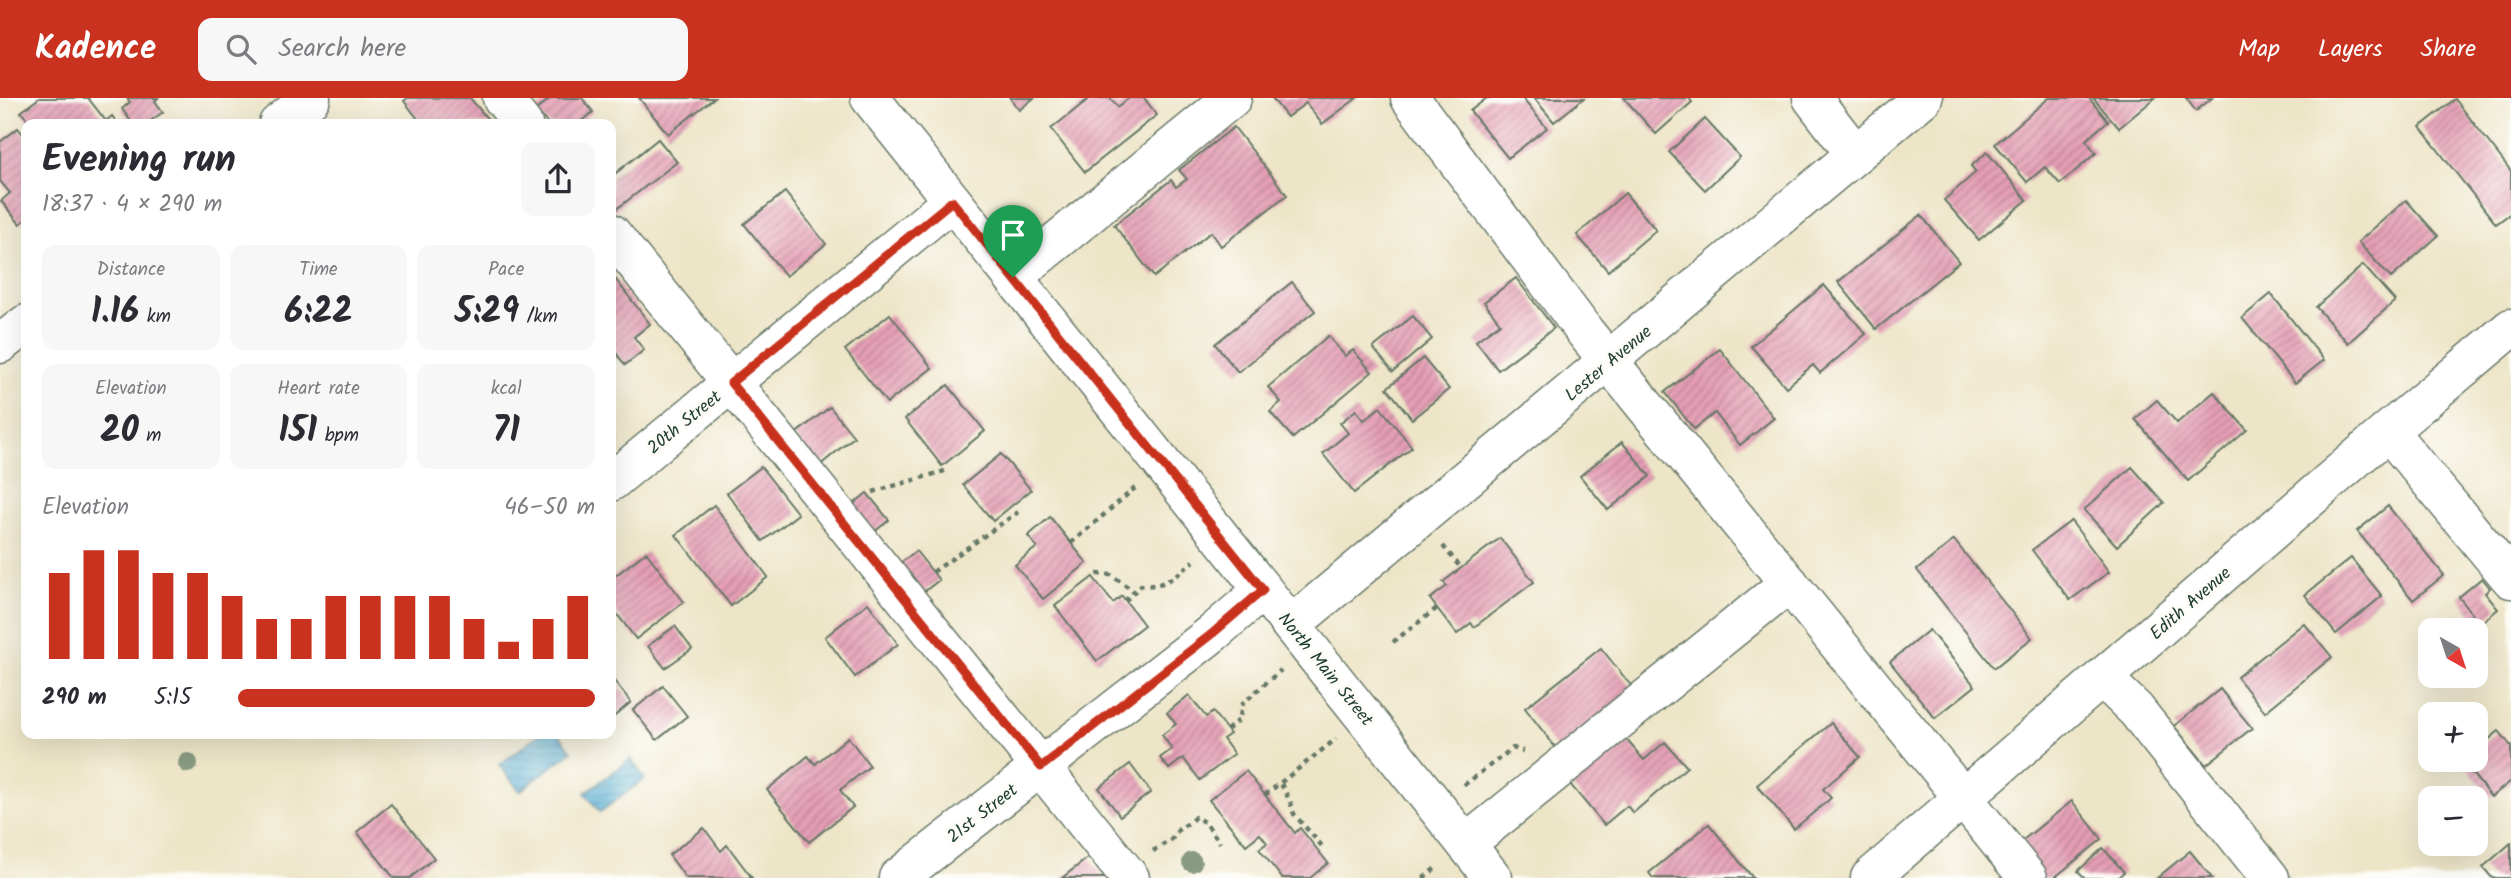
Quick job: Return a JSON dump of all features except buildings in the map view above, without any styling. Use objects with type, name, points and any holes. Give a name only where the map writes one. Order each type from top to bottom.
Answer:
[{"type":"street","points":[[284,119],[311,98]]},
{"type":"street","points":[[502,98],[519,119]]},
{"type":"street","name":"North Main Street","points":[[870,98],[1493,878]]},
{"type":"street","points":[[1013,277],[1232,98]]},
{"type":"street","points":[[1410,98],[1609,362],[2028,878]]},
{"type":"street","points":[[1812,98],[1855,154]]},
{"type":"street","name":"Lester Avenue","points":[[1291,625],[1923,98]]},
{"type":"street","name":"20th Street","points":[[616,478],[952,201]]},
{"type":"street","points":[[616,239],[1041,767],[1138,867]]},
{"type":"street","points":[[0,344],[21,328]]},
{"type":"street","name":"Edith Avenue","points":[[1870,878],[2511,328]]},
{"type":"street","points":[[2388,431],[2511,579]]},
{"type":"street","points":[[1466,844],[1788,583]]},
{"type":"street","name":"21st Street","points":[[898,878],[1213,633],[1263,590]]},
{"type":"street","points":[[2103,678],[2136,710],[2270,878]]},
{"type":"path","points":[[1071,543],[1163,465]]},
{"type":"path","points":[[873,492],[948,470]]},
{"type":"path","points":[[933,572],[1018,512]]},
{"type":"path","points":[[1125,601],[1141,585],[1154,587],[1172,580],[1222,539]]},
{"type":"path","points":[[1097,574],[1111,575],[1135,592]]},
{"type":"path","points":[[1393,642],[1437,608]]},
{"type":"path","points":[[1227,730],[1239,720],[1243,703],[1259,689]]},
{"type":"path","points":[[1436,807],[1513,748],[1526,752]]},
{"type":"path","points":[[1265,795],[1313,758]]},
{"type":"path","points":[[1280,784],[1294,814],[1322,846]]},
{"type":"path","points":[[1138,867],[1195,817],[1206,823],[1220,843]]},
{"type":"water","points":[[533,739],[563,739],[572,751],[520,791],[499,765]]},
{"type":"water","points":[[631,759],[645,779],[600,812],[585,793]]},
{"type":"route","points":[[952,201],[1013,277],[1263,590],[1213,633],[1041,767],[731,383],[952,201]]}]
